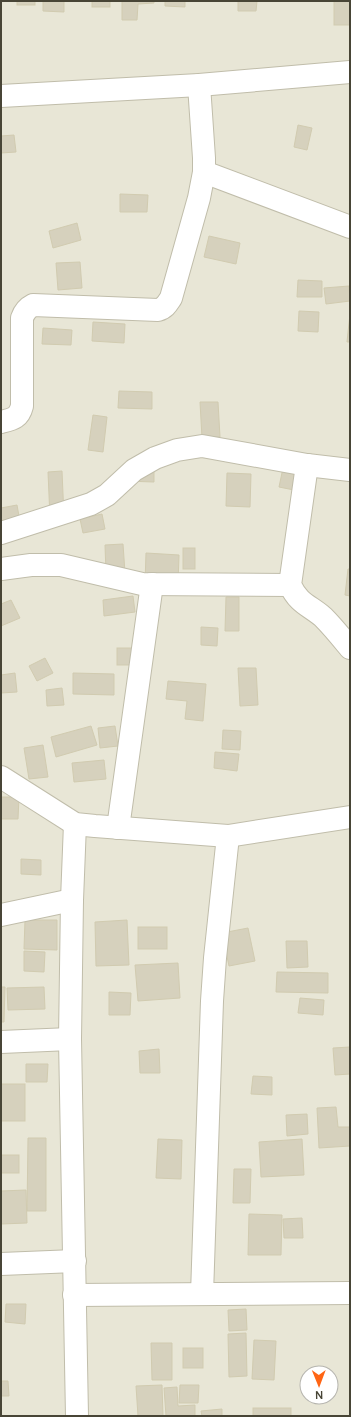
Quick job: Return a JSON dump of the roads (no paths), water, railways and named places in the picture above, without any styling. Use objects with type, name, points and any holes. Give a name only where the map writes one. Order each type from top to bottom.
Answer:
[{"type":"street","points":[[1,96],[199,85],[350,72]]},
{"type":"street","points":[[1,422],[17,416],[22,406],[22,318],[33,305],[158,310],[163,309],[167,305],[199,198],[204,172],[199,85]]},
{"type":"street","points":[[204,172],[350,227]]},
{"type":"street","points":[[1,533],[91,504],[107,495],[134,470],[155,458],[176,450],[202,446],[306,465],[350,470]]},
{"type":"street","points":[[306,465],[290,585],[294,594],[301,602],[322,616],[350,648]]},
{"type":"street","points":[[1,569],[37,565],[61,565],[142,584],[290,585]]},
{"type":"street","points":[[118,828],[152,584]]},
{"type":"street","points":[[1,777],[75,824],[228,836],[350,817]]},
{"type":"street","points":[[75,824],[72,900],[70,1039],[77,1416]]},
{"type":"street","points":[[202,1294],[212,994],[228,836]]},
{"type":"street","points":[[1,915],[72,900]]},
{"type":"street","points":[[1,1042],[70,1039]]},
{"type":"street","points":[[1,1264],[75,1261]]},
{"type":"street","points":[[74,1296],[350,1293]]}]
